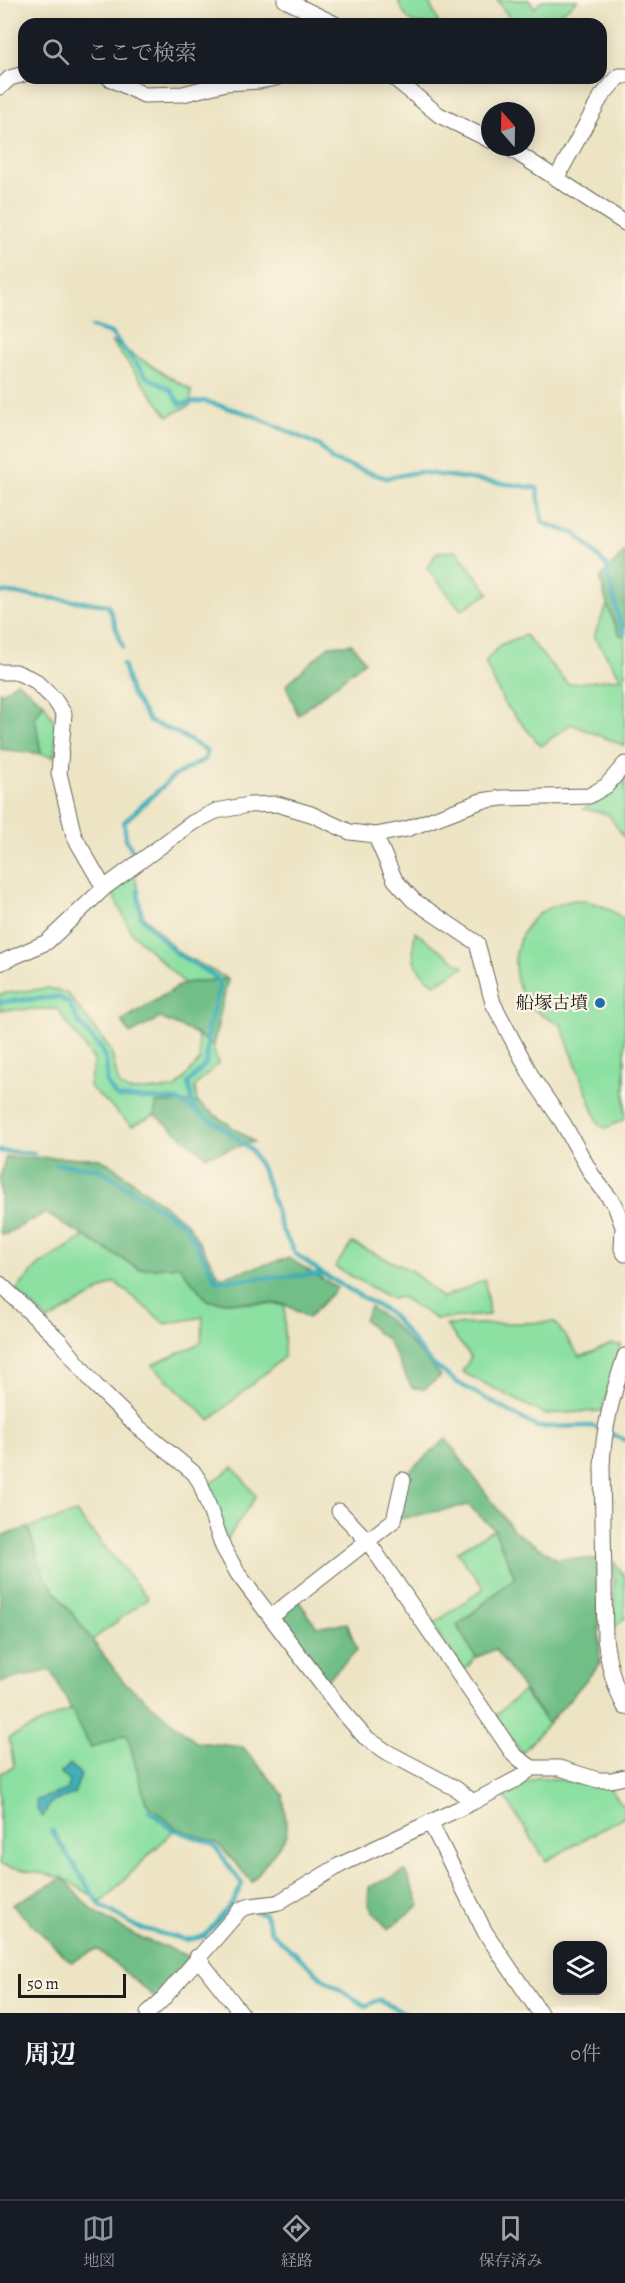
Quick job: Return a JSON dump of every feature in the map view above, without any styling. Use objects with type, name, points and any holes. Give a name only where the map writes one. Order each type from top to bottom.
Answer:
[{"type":"street","points":[[285,0],[322,18]]},
{"type":"street","points":[[0,87],[10,78],[18,76]]},
{"type":"street","points":[[557,177],[602,97],[619,76],[625,76]]},
{"type":"street","points":[[121,84],[144,95],[183,94],[222,84]]},
{"type":"street","points":[[401,84],[439,115],[481,136]]},
{"type":"street","points":[[523,156],[625,223]]},
{"type":"street","points":[[0,672],[15,672],[34,680],[54,699],[64,714],[59,773],[61,783],[74,836],[104,888]]},
{"type":"street","points":[[0,963],[47,942],[104,888],[192,823],[216,811],[249,805],[277,804],[311,814],[350,832],[375,835],[407,829],[481,801],[502,798],[589,796],[606,786],[625,764]]},
{"type":"street","points":[[375,835],[395,880],[412,900],[477,944],[493,1003],[533,1079],[563,1123],[592,1175],[615,1205],[622,1227],[622,1249],[625,1254]]},
{"type":"street","points":[[0,1284],[60,1341],[95,1385],[138,1427],[194,1473],[200,1482],[223,1547],[238,1574],[342,1711],[365,1737],[387,1752],[455,1788],[474,1802]]},
{"type":"street","points":[[625,1356],[603,1441],[605,1638],[617,1692],[625,1707]]},
{"type":"street","points":[[272,1616],[394,1520],[403,1480]]},
{"type":"street","points":[[339,1511],[367,1540],[514,1755],[532,1768],[560,1768],[598,1780],[625,1777]]},
{"type":"street","points":[[148,2013],[240,1910],[249,1905],[269,1905],[279,1902],[340,1865],[474,1802],[517,1779],[532,1768]]},
{"type":"street","points":[[430,1822],[485,1932],[540,2013]]},
{"type":"street","points":[[197,1957],[241,2013]]},
{"type":"green space","points":[[398,0],[428,0],[436,18],[407,18]]},
{"type":"green space","points":[[497,0],[529,0],[534,8],[543,0],[578,0],[554,18],[510,18]]},
{"type":"green space","points":[[111,341],[191,390],[191,405],[168,416]]},
{"type":"green space","points":[[457,551],[489,593],[461,610],[427,568],[437,552]]},
{"type":"green space","points":[[625,551],[625,637],[619,634],[607,605],[600,578]]},
{"type":"green space","points":[[607,605],[619,634],[625,637],[625,746],[571,724],[541,746],[504,703],[485,662],[500,645],[525,635],[568,684],[621,678],[594,636]]},
{"type":"green space","points":[[352,644],[365,661],[298,715],[286,685],[329,646]]},
{"type":"green space","points":[[17,682],[44,703],[35,717],[41,754],[0,749],[0,691],[2,693]]},
{"type":"green space","points":[[44,703],[57,727],[54,757],[41,754],[35,717]]},
{"type":"green space","points":[[625,776],[625,839],[608,814],[583,809],[610,794]]},
{"type":"green space","points":[[135,874],[143,915],[178,952],[228,979],[184,983],[132,933],[112,893]]},
{"type":"green space","points":[[575,900],[602,906],[625,921],[625,1119],[606,1128],[599,1125],[561,1025],[530,1005],[522,994],[515,970],[518,944],[523,932],[531,922],[548,908]]},
{"type":"green space","points":[[415,932],[464,967],[434,984],[421,972],[415,962],[413,949]]},
{"type":"green space","points":[[228,979],[213,1047],[197,1034],[160,1018],[130,1034],[121,1021],[184,983]]},
{"type":"green space","points":[[48,988],[67,993],[111,1050],[119,1085],[128,1091],[175,1089],[200,1060],[197,1034],[213,1047],[218,1064],[195,1086],[197,1102],[157,1103],[155,1115],[132,1126],[89,1086],[94,1060],[57,1009],[0,1010],[0,994]]},
{"type":"green space","points":[[197,1102],[254,1142],[206,1156],[155,1115],[156,1103]]},
{"type":"green space","points":[[6,1157],[97,1158],[110,1164],[188,1224],[220,1277],[289,1258],[337,1288],[308,1318],[285,1304],[208,1301],[179,1266],[139,1269],[45,1213],[4,1235],[0,1233],[0,1177]]},
{"type":"green space","points":[[85,1236],[139,1269],[179,1266],[208,1301],[285,1305],[284,1357],[210,1420],[152,1365],[201,1343],[203,1317],[165,1324],[115,1282],[48,1321],[16,1290],[39,1265]]},
{"type":"green space","points":[[352,1243],[412,1271],[442,1298],[485,1280],[489,1315],[436,1319],[401,1297],[392,1299],[335,1267]]},
{"type":"green space","points":[[370,1307],[391,1322],[441,1376],[424,1389],[412,1388],[387,1339],[377,1333],[364,1319]]},
{"type":"green space","points":[[555,1322],[580,1357],[611,1344],[621,1345],[602,1411],[544,1414],[462,1372],[471,1357],[446,1325]]},
{"type":"green space","points":[[446,1439],[513,1530],[555,1558],[597,1559],[600,1664],[548,1724],[495,1649],[476,1658],[457,1626],[515,1577],[494,1529],[468,1505],[399,1519],[405,1475]]},
{"type":"green space","points":[[233,1467],[256,1496],[226,1541],[205,1488]]},
{"type":"green space","points":[[76,1513],[148,1598],[91,1641],[44,1576],[28,1528]]},
{"type":"green space","points":[[28,1528],[44,1576],[123,1681],[196,1742],[243,1747],[283,1794],[287,1835],[252,1882],[217,1843],[176,1828],[146,1803],[127,1734],[91,1748],[51,1670],[0,1682],[0,1536]]},
{"type":"green space","points":[[494,1529],[515,1577],[457,1626],[476,1658],[464,1670],[432,1625],[484,1588],[457,1552]]},
{"type":"green space","points":[[614,1562],[625,1577],[625,1619],[614,1627]]},
{"type":"green space","points":[[298,1600],[317,1627],[347,1623],[357,1650],[326,1681],[278,1616]]},
{"type":"green space","points":[[523,1691],[548,1724],[522,1753],[495,1716]]},
{"type":"green space","points":[[71,1709],[91,1748],[127,1733],[146,1803],[176,1828],[102,1902],[63,1878],[0,1865],[0,1773],[14,1767],[9,1738]]},
{"type":"green space","points":[[539,1777],[609,1787],[625,1808],[625,1816],[546,1861],[502,1793]]},
{"type":"green space","points":[[405,1871],[420,1905],[388,1929],[368,1905],[369,1887]]},
{"type":"green space","points":[[63,1878],[91,1909],[134,1935],[191,1957],[158,2000],[97,1949],[71,1962],[12,1905]]},
{"type":"water","points":[[70,1764],[81,1775],[74,1794],[50,1803],[43,1817],[37,1810],[36,1800],[67,1790],[69,1781],[61,1773]]},
{"type":"waterway","points":[[92,327],[111,333],[147,377],[171,390],[180,404],[204,401],[252,415],[320,446],[332,460],[386,478],[418,472],[537,488],[543,523],[576,534],[606,565],[622,631],[625,632]]},
{"type":"waterway","points":[[0,590],[1,592],[108,605],[123,647]]},
{"type":"waterway","points":[[123,664],[131,693],[150,722],[176,732],[207,751],[205,759],[174,776],[124,822],[126,839],[135,855]]},
{"type":"waterway","points":[[138,890],[141,917],[175,952],[217,978],[220,987],[208,1027],[206,1064],[188,1083],[194,1108]]},
{"type":"waterway","points":[[0,1002],[58,997],[69,1003],[79,1023],[102,1050],[106,1062],[107,1084],[117,1097],[177,1100],[224,1128],[251,1150],[264,1173],[282,1230],[296,1254],[323,1274],[391,1314],[430,1362],[458,1383],[537,1427],[592,1426],[625,1440]]},
{"type":"waterway","points":[[0,1151],[34,1153]]},
{"type":"waterway","points":[[57,1164],[99,1169],[185,1225],[217,1281],[323,1274]]},
{"type":"waterway","points":[[52,1831],[99,1904],[137,1927],[186,1940],[205,1936],[233,1902],[242,1884],[213,1844],[172,1829],[149,1811]]},
{"type":"waterway","points":[[255,1911],[265,1914],[271,1932],[325,1980],[366,2006],[378,2000],[405,2013]]},
{"type":"place","name":"船塚古墳","points":[[600,1003]]}]
